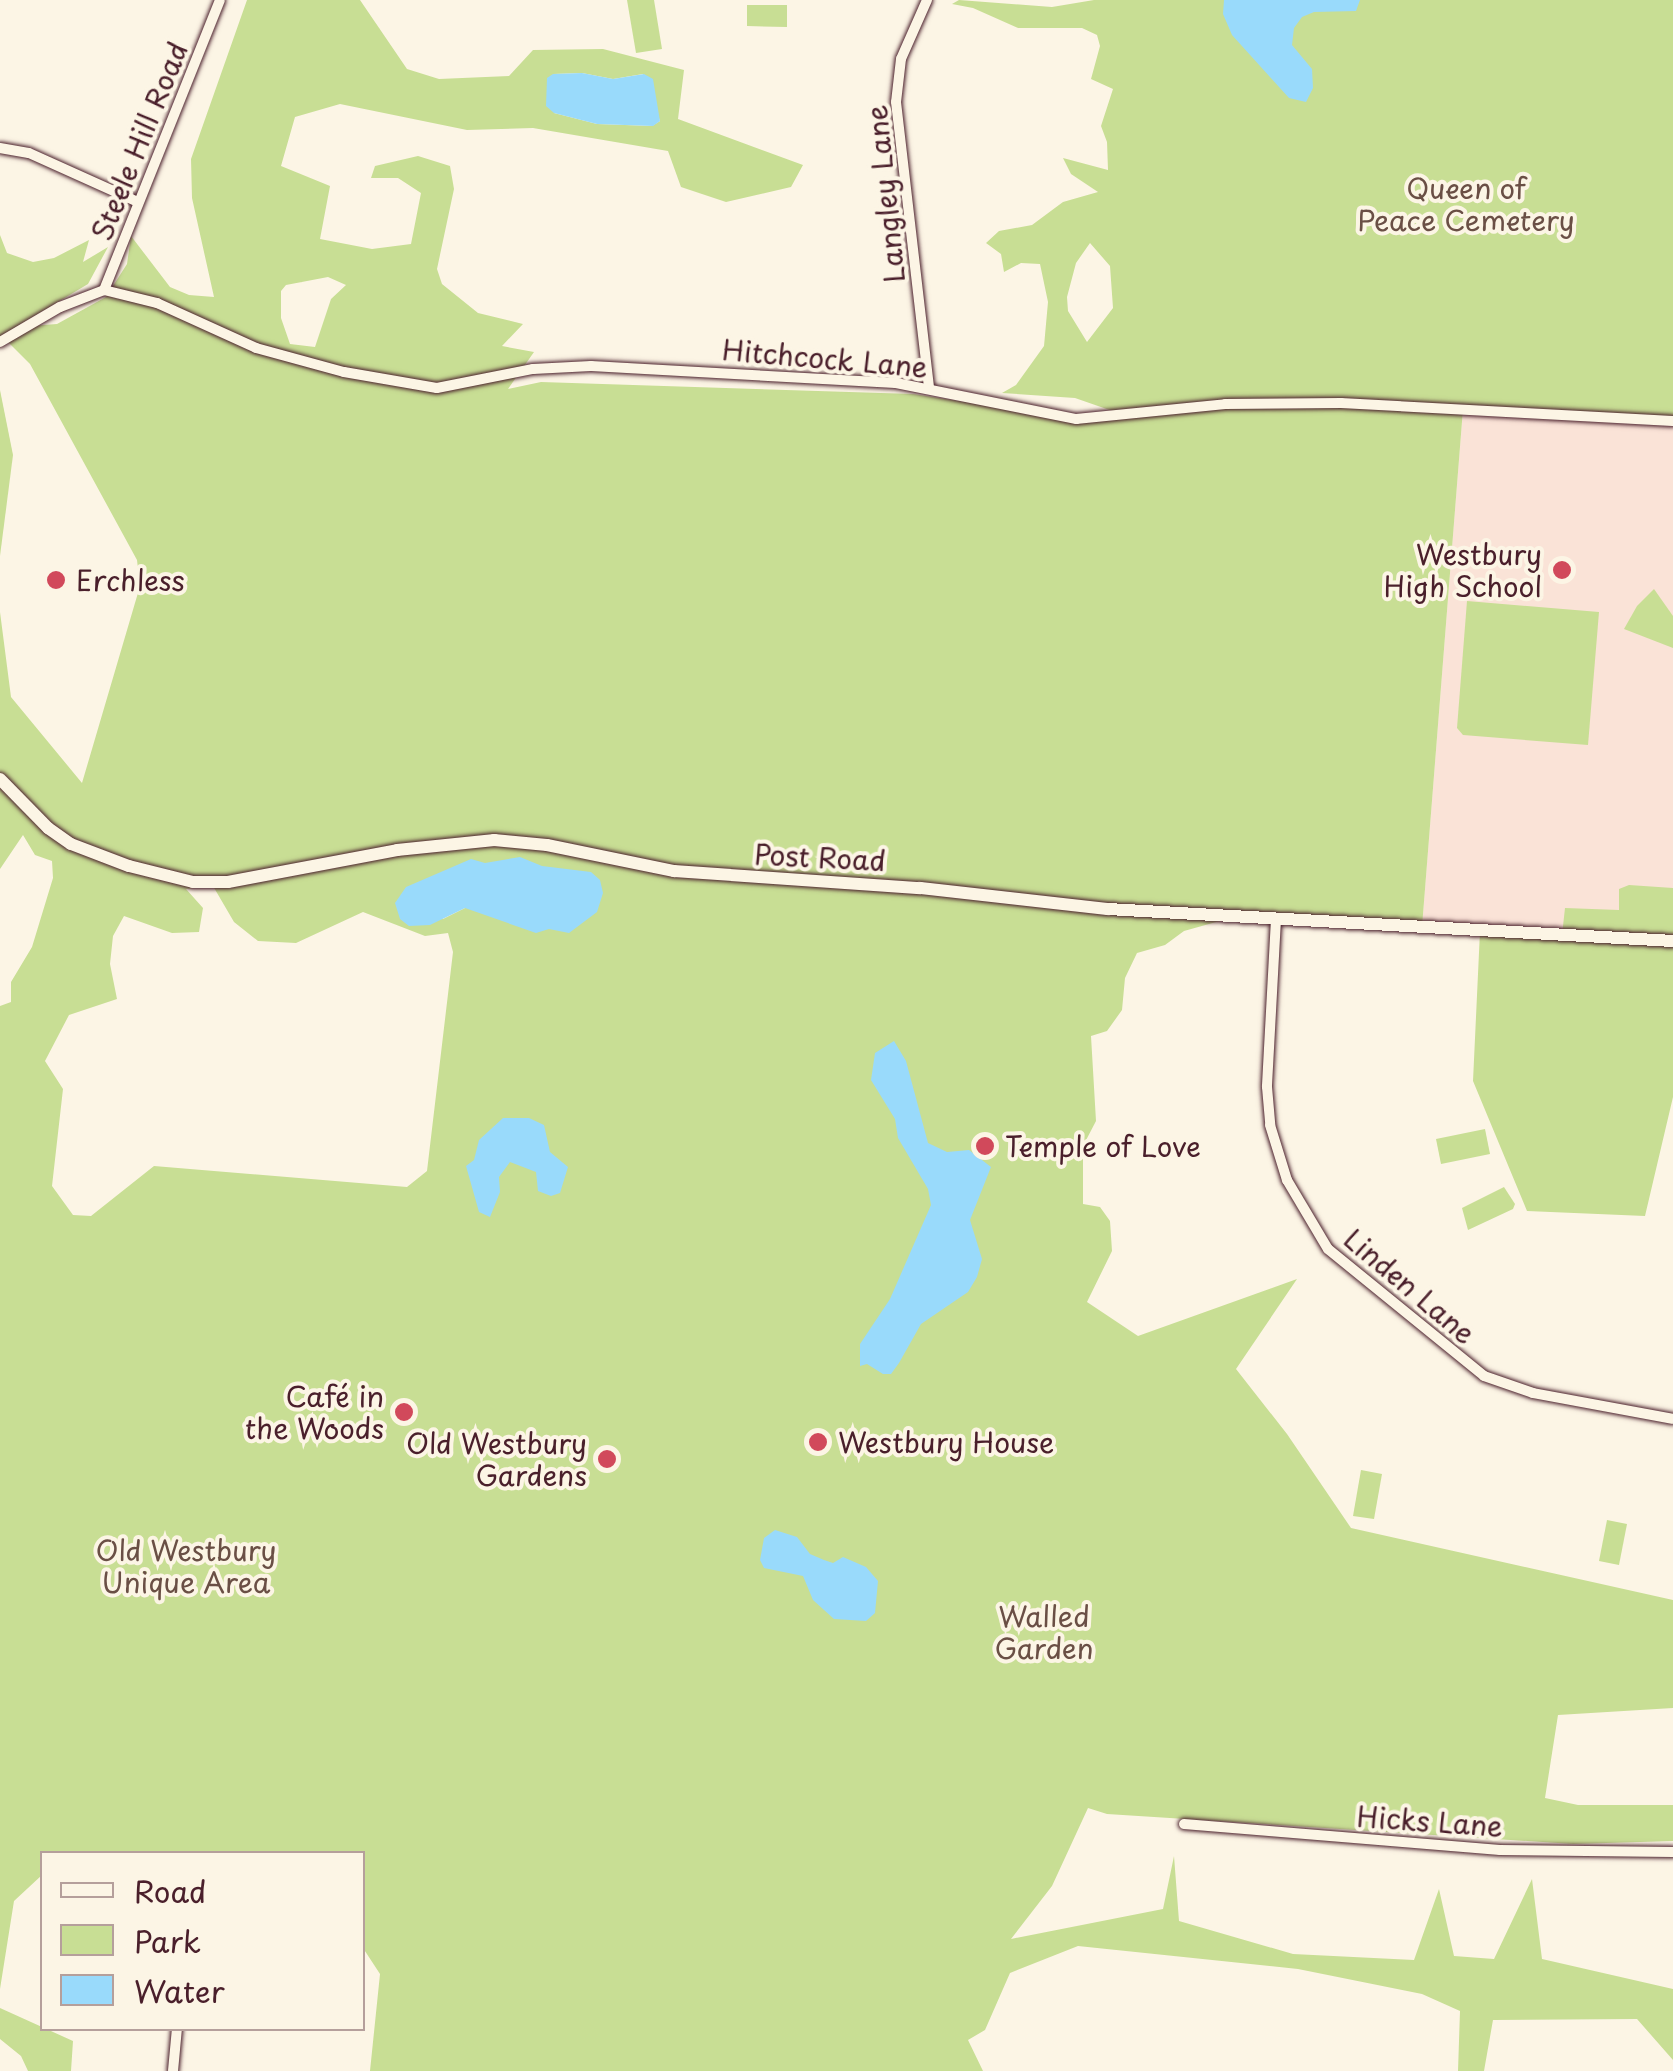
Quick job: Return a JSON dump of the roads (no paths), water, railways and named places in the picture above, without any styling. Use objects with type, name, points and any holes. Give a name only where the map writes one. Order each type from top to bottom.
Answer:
[{"type":"main road","name":"Post Road","points":[[0,778],[48,828],[72,844],[129,866],[193,882],[228,882],[398,850],[494,840],[547,845],[674,871],[966,892],[1108,909],[1673,941]]},
{"type":"street","name":"Steele Hill Road","points":[[104,290],[218,5],[208,0]]},
{"type":"street","name":"Langley Lane","points":[[927,0],[901,59],[896,102],[929,389]]},
{"type":"street","points":[[0,148],[29,153],[138,202]]},
{"type":"street","name":"Hitchcock Lane","points":[[104,290],[157,303],[256,348],[410,386],[455,387],[533,368],[590,366],[836,377],[929,389],[1076,418],[1226,404],[1341,403],[1673,422]]},
{"type":"street","points":[[0,342],[60,307],[104,290]]},
{"type":"street","name":"Linden Lane","points":[[1276,919],[1267,1088],[1270,1124],[1287,1180],[1328,1249],[1484,1376],[1533,1393],[1673,1420]]},
{"type":"street","name":"Hicks Lane","points":[[1184,1824],[1500,1850],[1673,1852]]},
{"type":"street","points":[[173,2071],[177,2031]]},
{"type":"water","points":[[1224,0],[1360,0],[1356,11],[1314,12],[1302,17],[1294,28],[1292,45],[1312,69],[1313,88],[1306,102],[1289,98],[1232,35],[1223,14]]},
{"type":"water","points":[[582,73],[613,79],[644,74],[653,79],[660,121],[653,126],[597,124],[554,113],[546,106],[547,78],[553,74]]},
{"type":"water","points":[[520,857],[542,866],[591,872],[600,880],[603,893],[597,912],[569,933],[549,929],[536,933],[465,908],[430,925],[409,926],[400,919],[395,903],[406,887],[471,859],[485,863]]},
{"type":"water","points":[[894,1041],[906,1061],[928,1143],[947,1152],[969,1150],[991,1167],[970,1220],[982,1259],[977,1277],[968,1292],[921,1324],[891,1374],[883,1374],[867,1364],[860,1366],[860,1344],[890,1299],[931,1205],[928,1189],[898,1138],[895,1119],[871,1080],[875,1053]]},
{"type":"water","points":[[503,1118],[529,1118],[544,1125],[550,1152],[568,1167],[560,1193],[551,1196],[538,1191],[536,1172],[510,1162],[499,1177],[500,1192],[490,1217],[479,1212],[466,1166],[474,1160],[479,1140]]},
{"type":"water","points":[[775,1530],[797,1537],[810,1554],[824,1560],[833,1563],[843,1557],[866,1567],[878,1581],[875,1613],[866,1621],[834,1619],[813,1600],[803,1576],[764,1568],[760,1560],[764,1538]]},
{"type":"place","name":"Westbury High School","points":[[1562,570]]},
{"type":"place","name":"Erchless","points":[[56,580]]},
{"type":"place","name":"Temple of Love","points":[[985,1146]]},
{"type":"place","name":"Café in the Woods","points":[[404,1412]]},
{"type":"place","name":"Westbury House","points":[[818,1442]]},
{"type":"place","name":"Old Westbury Gardens","points":[[607,1459]]},
{"type":"park label","name":"Queen of Peace Cemetery","points":[[1466,204]]},
{"type":"park label","name":"Old Westbury Unique Area","points":[[186,1566]]},
{"type":"park label","name":"Walled Garden","points":[[1044,1632]]}]
